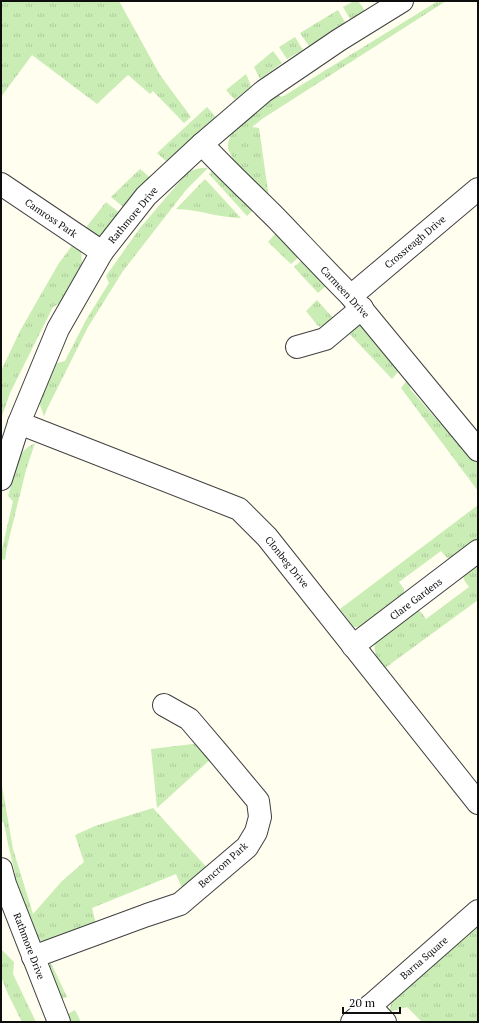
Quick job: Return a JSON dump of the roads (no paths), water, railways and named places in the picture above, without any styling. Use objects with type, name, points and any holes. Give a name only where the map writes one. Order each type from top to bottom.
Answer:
[{"type":"street","name":"Rathmore Drive","points":[[1,479],[19,423],[58,329],[102,252],[146,196],[202,144],[264,91],[339,40],[402,1]]},
{"type":"street","name":"Carmeen Drive","points":[[202,144],[276,218],[356,302],[478,450]]},
{"type":"street","name":"Camross Park","points":[[1,184],[102,252]]},
{"type":"street","name":"Crossreagh Drive","points":[[297,347],[325,339],[356,302],[478,189]]},
{"type":"street","name":"Clonbeg Drive","points":[[19,423],[239,509],[267,537],[478,803]]},
{"type":"street","name":"Clare Gardens","points":[[353,646],[478,551]]},
{"type":"street","name":"Bencrom Park","points":[[33,957],[180,904],[247,847],[256,832],[260,817],[258,801],[189,719],[164,705]]},
{"type":"street","name":"Rathmore Drive","points":[[1,869],[33,957],[59,1022]]},
{"type":"street","name":"Barna Square","points":[[352,1022],[478,911]]},
{"type":"street","points":[[370,1006],[385,1022]]}]
